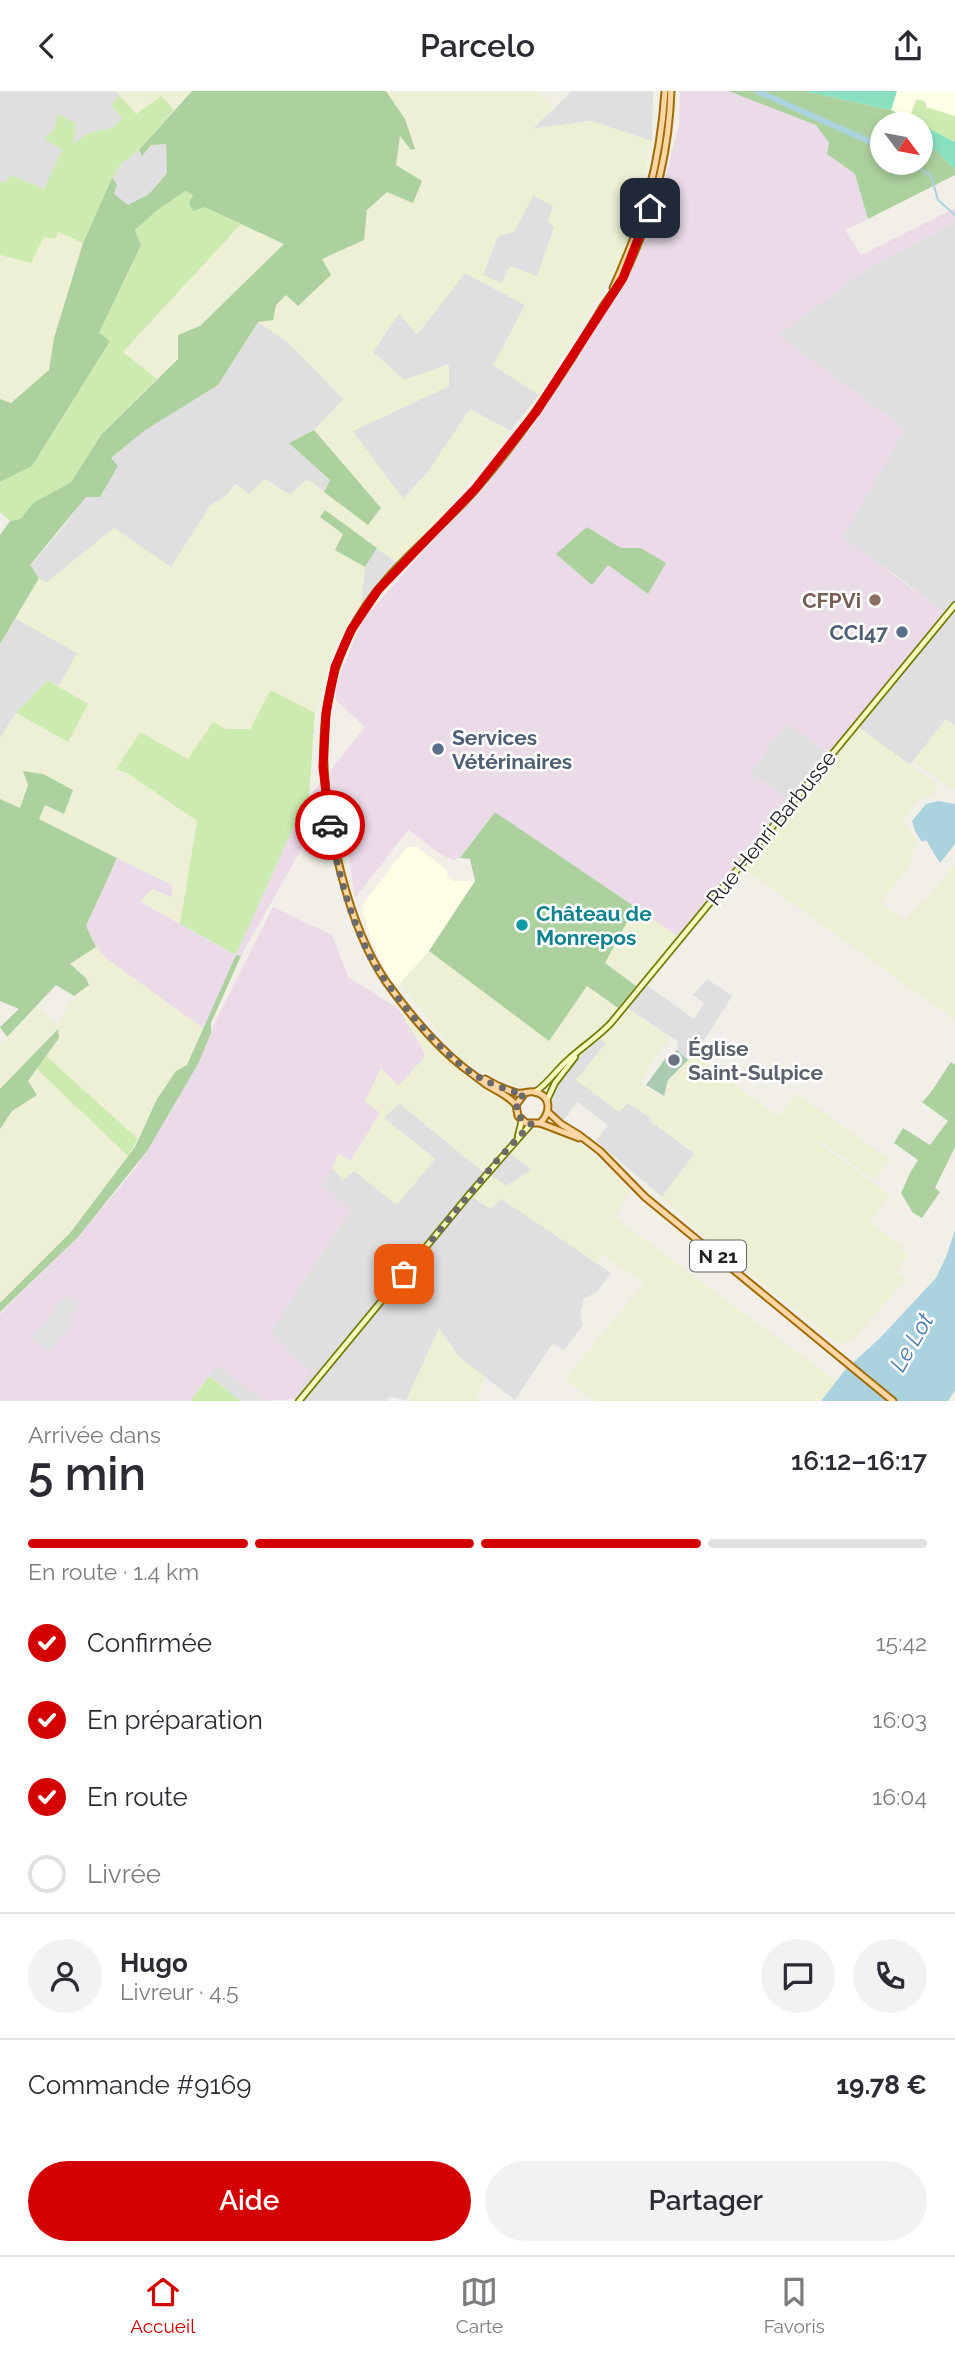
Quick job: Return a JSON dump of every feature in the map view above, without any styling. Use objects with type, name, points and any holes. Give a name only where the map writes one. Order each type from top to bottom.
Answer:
[{"type":"main road","points":[[605,303],[634,240],[650,195],[660,144],[665,91]]},
{"type":"main road","points":[[516,1105],[451,1056],[405,1006],[371,957],[359,930],[332,840],[324,775],[329,691],[338,658],[357,619],[378,590],[447,520],[496,465],[536,412],[623,278],[650,208],[665,149],[671,91]]},
{"type":"main road","name":"Rue Henri Barbusse","points":[[547,1100],[559,1076],[611,1023],[955,605]]},
{"type":"main road","name":"Rue Henri Barbusse","points":[[535,1092],[584,1048]]},
{"type":"main road","points":[[471,1073],[495,1085],[524,1094],[535,1092],[547,1100],[548,1112],[540,1123],[531,1124],[522,1120],[516,1111],[516,1105],[524,1094]]},
{"type":"main road","name":"N 21","points":[[548,1112],[591,1145],[645,1197],[893,1401]]},
{"type":"main road","points":[[514,1142],[522,1120]]},
{"type":"main road","name":"N 21","points":[[540,1123],[591,1145]]},
{"type":"main road","points":[[299,1401],[531,1124]]},
{"type":"shaded area","points":[[0,91],[115,91],[119,95],[111,105],[124,119],[112,128],[89,133],[62,150],[44,189],[10,175],[7,181],[0,182]]},
{"type":"shaded area","points":[[115,91],[192,91],[174,110],[161,96],[136,114]]},
{"type":"shaded area","points":[[386,91],[536,91],[553,107],[533,129],[591,121],[652,141],[625,254],[539,395],[493,365],[525,305],[465,273],[417,335],[399,313],[373,352],[404,380],[449,364],[449,386],[353,431],[403,499],[427,473],[470,409],[510,431],[439,519],[397,563],[324,511],[320,518],[343,534],[335,550],[365,567],[361,604],[334,647],[315,713],[271,690],[250,729],[226,729],[188,759],[117,770],[127,773],[197,821],[180,924],[141,901],[152,889],[172,897],[172,885],[38,818],[45,805],[64,814],[73,789],[24,772],[28,785],[20,808],[0,799],[0,738],[16,713],[67,742],[88,704],[59,686],[77,653],[15,618],[39,578],[46,583],[114,528],[171,567],[210,506],[227,495],[235,484],[249,494],[265,479],[290,495],[307,479],[368,524],[381,509],[314,430],[344,399],[290,344],[258,322],[287,295],[298,305],[330,275],[321,259],[364,240],[366,210],[387,191],[413,202],[396,165],[405,119]],"holes":[[[533,195],[553,206],[548,221],[554,228],[537,276],[510,266],[501,283],[483,275],[498,236],[514,232]]]},
{"type":"shaded area","points":[[572,91],[653,91],[652,141],[591,121],[532,129]]},
{"type":"shaded area","points":[[680,91],[728,91],[816,125],[829,143],[827,154],[855,174],[868,219],[845,230],[861,255],[955,208],[955,222],[866,270],[778,335],[905,429],[843,537],[945,613],[829,753],[787,723],[750,773],[790,800],[677,936],[495,812],[460,858],[453,860],[408,830],[355,898],[340,787],[308,837],[241,956],[236,956],[204,1029],[107,959],[96,947],[86,926],[117,858],[172,885],[173,897],[141,902],[235,955],[309,797],[365,727],[336,700],[336,685],[362,621],[530,430],[652,230],[679,124]],"holes":[[[587,527],[621,548],[641,548],[648,594],[608,565]]]},
{"type":"shaded area","points":[[896,91],[955,91],[955,142],[933,131],[933,112],[889,110]]},
{"type":"shaded area","points":[[166,143],[167,173],[149,194],[128,205],[113,194],[116,185],[112,178],[121,164],[139,150],[141,155],[151,145]]},
{"type":"shaded area","points":[[533,195],[554,206],[554,228],[537,277],[501,284],[483,275],[498,236],[514,232]]},
{"type":"shaded area","points":[[955,222],[955,726],[946,719],[910,765],[853,723],[944,613],[842,537],[905,429],[778,335],[866,270]]},
{"type":"shaded area","points":[[241,224],[285,244],[200,326],[178,335],[178,358],[157,379],[123,353]]},
{"type":"shaded area","points":[[58,231],[83,243],[54,338],[49,370],[11,403],[0,399],[0,255],[31,262],[44,237]]},
{"type":"shaded area","points":[[465,273],[525,305],[493,365],[539,395],[510,431],[470,409],[427,473],[403,499],[352,431],[449,386],[404,380],[373,352],[399,313],[417,334]]},
{"type":"shaded area","points":[[258,322],[290,344],[344,400],[314,430],[289,443],[330,480],[324,492],[307,479],[290,495],[265,479],[249,494],[235,484],[227,495],[210,506],[171,568],[114,528],[46,583],[39,578],[30,566],[68,521],[111,458],[144,431],[218,385]]},
{"type":"shaded area","points":[[377,548],[397,563],[361,604],[365,567]]},
{"type":"shaded area","points":[[15,618],[78,653],[59,686],[48,680],[16,713],[0,738],[0,644]]},
{"type":"shaded area","points":[[946,719],[955,726],[955,791],[913,761]]},
{"type":"shaded area","points":[[787,723],[829,753],[790,800],[750,773]]},
{"type":"shaded area","points":[[858,727],[938,785],[933,795],[916,802],[904,819],[904,824],[917,840],[909,866],[881,903],[904,920],[932,894],[955,863],[955,1020],[743,868]]},
{"type":"shaded area","points":[[407,847],[417,847],[446,869],[448,877],[454,881],[475,881],[429,951],[397,988],[387,974],[372,942],[363,904]]},
{"type":"shaded area","points":[[273,907],[332,935],[349,978],[399,1009],[424,1051],[424,1058],[398,1086],[381,1068],[380,1113],[350,1161],[339,1154],[324,1185],[351,1210],[271,1331],[310,1371],[295,1399],[264,1401],[217,1365],[190,1401],[0,1401],[0,1314],[80,1234],[135,1169],[176,1100]]},
{"type":"shaded area","points":[[635,907],[677,936],[636,986],[604,963]]},
{"type":"shaded area","points":[[96,947],[107,959],[204,1029],[187,1065],[176,1071],[157,1099],[138,1139],[46,1056],[59,1038],[58,1029],[0,1089],[0,1045],[36,1006],[58,1025],[74,996],[89,985],[86,978],[70,964]]},
{"type":"shaded area","points":[[429,951],[548,1040],[588,986],[618,1008],[600,1030],[537,1084],[519,1088],[463,1062],[400,983]]},
{"type":"shaded area","points":[[707,979],[732,996],[696,1053],[688,1060],[677,1050],[678,1042],[626,1007],[645,984],[694,1019],[704,1003],[693,995]]},
{"type":"shaded area","points":[[626,1007],[669,1037],[641,1083],[662,1098],[668,1088],[668,1080],[694,1055],[779,1117],[796,1093],[890,1160],[875,1180],[820,1141],[818,1143],[890,1195],[869,1222],[902,1246],[908,1256],[896,1272],[906,1280],[852,1340],[840,1345],[733,1262],[661,1198],[695,1153],[628,1103],[619,1112],[576,1080],[606,1043],[601,1039]]},
{"type":"shaded area","points":[[399,1009],[465,1075],[513,1105],[512,1112],[519,1119],[516,1127],[527,1135],[539,1126],[585,1147],[604,1164],[630,1190],[615,1218],[836,1381],[821,1401],[594,1401],[565,1379],[644,1283],[601,1254],[597,1263],[501,1199],[490,1209],[472,1197],[490,1175],[507,1186],[532,1170],[506,1150],[484,1172],[399,1103],[384,1118],[435,1159],[397,1205],[354,1171],[343,1180],[332,1168],[339,1154],[351,1161],[380,1113],[365,1101],[381,1068],[398,1086],[424,1058],[424,1051]]},
{"type":"shaded area","points":[[601,1039],[606,1043],[576,1080],[627,1103],[652,1118],[651,1122],[695,1154],[662,1197],[596,1141],[608,1125],[577,1102],[564,1120],[554,1112],[550,1094],[558,1081],[578,1058]]},
{"type":"shaded area","points":[[677,1050],[688,1060],[668,1080],[664,1096],[646,1085],[665,1059]]},
{"type":"shaded area","points":[[37,1069],[128,1156],[70,1233],[0,1303],[0,1129],[12,1111],[37,1095],[28,1081]]},
{"type":"shaded area","points":[[399,1103],[483,1172],[506,1150],[533,1169],[506,1186],[501,1198],[611,1273],[596,1293],[584,1298],[580,1315],[583,1325],[564,1350],[553,1343],[515,1400],[460,1358],[439,1329],[406,1400],[389,1397],[386,1401],[294,1401],[271,1331],[351,1210],[323,1185],[332,1168],[343,1180],[354,1171],[435,1159],[384,1118]]},
{"type":"shaded area","points":[[66,1295],[79,1306],[70,1317],[73,1320],[72,1325],[48,1353],[31,1338]]},
{"type":"shaded area","points":[[439,1328],[460,1358],[486,1377],[476,1397],[481,1401],[406,1401]]},
{"type":"shaded area","points":[[217,1365],[264,1401],[241,1401],[209,1376]]},
{"type":"green space","points":[[192,91],[386,91],[405,119],[415,149],[411,150],[400,136],[396,165],[422,181],[413,203],[387,192],[367,210],[364,240],[322,259],[331,275],[298,306],[286,295],[276,305],[273,320],[258,322],[218,385],[144,431],[111,458],[118,466],[100,497],[86,497],[30,565],[39,578],[0,644],[0,535],[10,521],[20,519],[33,503],[71,482],[101,435],[178,359],[178,335],[200,326],[284,244],[205,207],[193,211],[189,203],[193,195],[185,191],[155,212],[135,230],[141,245],[99,333],[110,341],[32,466],[0,482],[0,399],[11,403],[49,370],[54,338],[83,243],[112,178],[117,184],[114,194],[128,205],[149,194],[167,173],[166,144],[151,145],[142,156],[139,150]]},
{"type":"green space","points":[[728,91],[804,91],[891,110],[893,112],[870,112],[870,175],[933,175],[933,148],[955,169],[955,175],[868,219],[855,174],[827,154],[829,143],[816,125]]},
{"type":"green space","points":[[804,91],[897,91],[891,110]]},
{"type":"green space","points":[[119,95],[136,114],[161,96],[174,110],[139,150],[121,164],[83,243],[58,232],[55,239],[44,237],[31,263],[0,255],[0,182],[7,181],[10,175],[44,189],[62,150],[44,138],[54,129],[58,113],[76,124],[73,144],[89,133],[112,128],[123,119],[111,105]]},
{"type":"green space","points":[[916,100],[922,100],[926,107],[955,116],[955,142],[933,131],[933,112],[912,112]]},
{"type":"green space","points":[[933,131],[955,142],[955,169],[933,148]]},
{"type":"green space","points":[[185,191],[194,195],[205,206],[241,224],[123,352],[157,379],[101,435],[71,482],[33,503],[20,519],[10,521],[0,512],[0,482],[32,466],[109,341],[99,333],[141,245],[135,230]]},
{"type":"green space","points":[[314,430],[381,508],[368,525],[324,492],[330,480],[289,443]]},
{"type":"green space","points":[[325,510],[377,548],[365,567],[335,550],[343,534],[320,517]]},
{"type":"green space","points":[[587,527],[621,548],[641,548],[666,563],[648,594],[608,565],[592,585],[556,554]]},
{"type":"green space","points":[[48,680],[88,704],[68,742],[16,713]]},
{"type":"green space","points":[[271,690],[315,713],[309,797],[236,955],[180,924],[197,821],[127,773],[116,769],[140,732],[188,759],[213,722],[226,729],[250,729]]},
{"type":"green space","points":[[23,771],[43,774],[73,790],[64,814],[45,805],[39,819],[117,858],[86,926],[96,947],[70,964],[86,978],[89,985],[74,996],[56,985],[7,1037],[0,1027],[19,1009],[0,1001],[0,799],[20,808],[28,785]]},
{"type":"green space","points":[[495,812],[635,907],[605,963],[636,986],[618,1008],[587,986],[549,1041],[429,951],[475,881],[470,859],[460,858]]},
{"type":"green space","points":[[236,955],[241,956],[211,1023],[211,1033],[198,1064],[147,1151],[78,1237],[0,1312],[0,1303],[70,1233],[135,1147],[157,1099],[176,1071],[187,1065]]},
{"type":"green space","points":[[58,1029],[59,1038],[28,1081],[37,1095],[12,1111],[0,1129],[0,1089]]},
{"type":"green space","points":[[46,1056],[138,1139],[128,1156],[37,1069]]},
{"type":"green space","points":[[951,1062],[955,1065],[955,1147],[935,1188],[940,1192],[922,1218],[913,1213],[901,1193],[918,1160],[894,1143],[903,1128],[930,1145],[948,1121],[922,1102]]},
{"type":"green space","points":[[209,1376],[241,1401],[190,1401]]},
{"type":"water","points":[[938,801],[955,804],[955,844],[940,863],[926,840],[922,842],[912,821],[926,804]]},
{"type":"water","name":"Le Lot","points":[[955,1230],[955,1390],[948,1401],[821,1401],[845,1370],[880,1338],[936,1278]]},
{"type":"waterway","points":[[757,91],[870,142]]},
{"type":"waterway","points":[[931,175],[938,200],[955,215]]},
{"type":"way so far","points":[[330,825],[345,888],[359,930],[371,957],[388,984],[429,1033],[461,1065],[495,1085],[524,1094],[518,1100],[516,1111],[522,1120],[531,1124],[494,1164],[404,1274]]},
{"type":"place","name":"CFPVi","points":[[875,600]]},
{"type":"place","name":"CCI47","points":[[902,632]]},
{"type":"place","name":"Services Vétérinaires","points":[[438,749]]},
{"type":"place","name":"Château de Monrepos","points":[[522,925]]},
{"type":"place","name":"Église Saint-Sulpice","points":[[674,1060]]},
{"type":"route","points":[[330,825],[323,767],[326,713],[335,667],[351,630],[378,590],[475,489],[536,412],[623,278],[650,208]]}]
